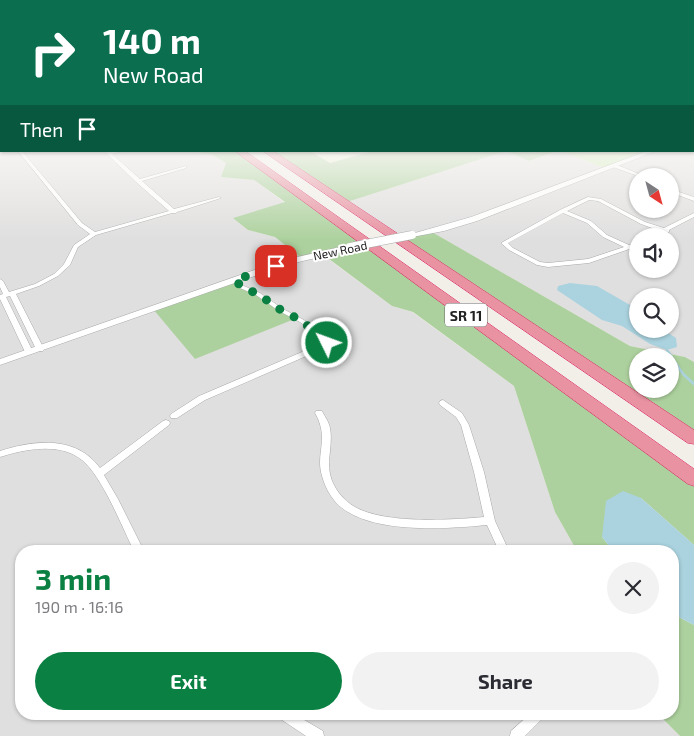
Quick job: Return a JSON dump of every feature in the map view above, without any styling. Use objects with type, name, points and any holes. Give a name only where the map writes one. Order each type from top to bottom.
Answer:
[{"type":"highway","name":"SR 11","points":[[267,171],[694,479]]},
{"type":"highway","name":"SR 11","points":[[297,171],[694,438]]},
{"type":"street","points":[[37,171],[80,224],[94,234]]},
{"type":"street","points":[[128,171],[174,212]]},
{"type":"street","points":[[138,180],[169,171]]},
{"type":"street","name":"New Road","points":[[0,362],[296,259],[459,225],[599,171]]},
{"type":"street","points":[[679,194],[694,200]]},
{"type":"street","points":[[6,295],[43,283],[56,275],[67,265],[76,246],[94,234],[219,198]]},
{"type":"street","points":[[629,247],[589,261],[548,265],[538,264],[504,243],[584,199],[591,198],[657,228]]},
{"type":"street","points":[[562,211],[589,222],[605,236],[629,247]]},
{"type":"street","points":[[671,228],[694,215]]},
{"type":"street","points":[[235,280],[242,287],[258,294],[281,310],[302,321],[327,343]]},
{"type":"street","points":[[0,281],[29,352]]},
{"type":"street","points":[[6,295],[40,349]]},
{"type":"street","points":[[174,416],[202,398],[338,339]]},
{"type":"street","points":[[443,403],[459,415],[465,425],[479,472],[490,521],[501,545]]},
{"type":"street","points":[[319,413],[323,419],[327,435],[326,477],[338,499],[353,511],[373,520],[388,522],[440,524],[490,521]]},
{"type":"street","points":[[99,474],[166,423]]},
{"type":"street","points":[[0,454],[32,447],[65,449],[87,459],[99,474],[136,545]]},
{"type":"street","points":[[293,720],[318,736]]},
{"type":"street","points":[[516,736],[533,720]]},
{"type":"shaded area","points":[[0,171],[224,171],[222,177],[254,180],[285,203],[234,218],[248,230],[275,237],[301,258],[320,253],[392,306],[412,312],[514,386],[555,512],[574,545],[15,545],[15,720],[664,720],[680,736],[0,736]]},
{"type":"shaded area","points":[[443,171],[629,171],[629,218],[679,218],[679,171],[694,171],[694,362],[679,356],[679,348],[640,348],[630,346],[432,232],[396,238],[344,203]]},
{"type":"green space","points":[[223,171],[267,171],[694,478],[694,545],[641,498],[602,537],[608,545],[574,545],[555,512],[514,386],[413,312],[392,306],[321,253],[301,258],[275,237],[248,230],[233,218],[285,202],[254,180],[221,177]]},
{"type":"green space","points":[[297,171],[443,171],[344,203]]},
{"type":"green space","points":[[432,232],[630,346],[640,348],[629,348],[629,394],[396,238]]},
{"type":"green space","points":[[235,280],[242,287],[297,318],[195,359],[153,309]]},
{"type":"green space","points":[[679,356],[694,362],[694,438],[634,398],[679,398]]},
{"type":"green space","points":[[679,617],[694,625],[694,736],[680,736],[664,720],[679,720]]},
{"type":"water","points":[[570,283],[597,286],[629,304],[629,330],[622,326],[602,320],[557,290],[558,286]]},
{"type":"water","points":[[641,338],[676,338],[677,347],[661,348]]},
{"type":"water","points":[[623,491],[641,498],[694,545],[694,625],[679,617],[679,545],[608,545],[602,537],[606,501]]},
{"type":"waterway","points":[[679,368],[694,384]]},
{"type":"route","points":[[276,266],[235,280],[242,287],[258,294],[281,310],[302,321],[327,343]]}]
